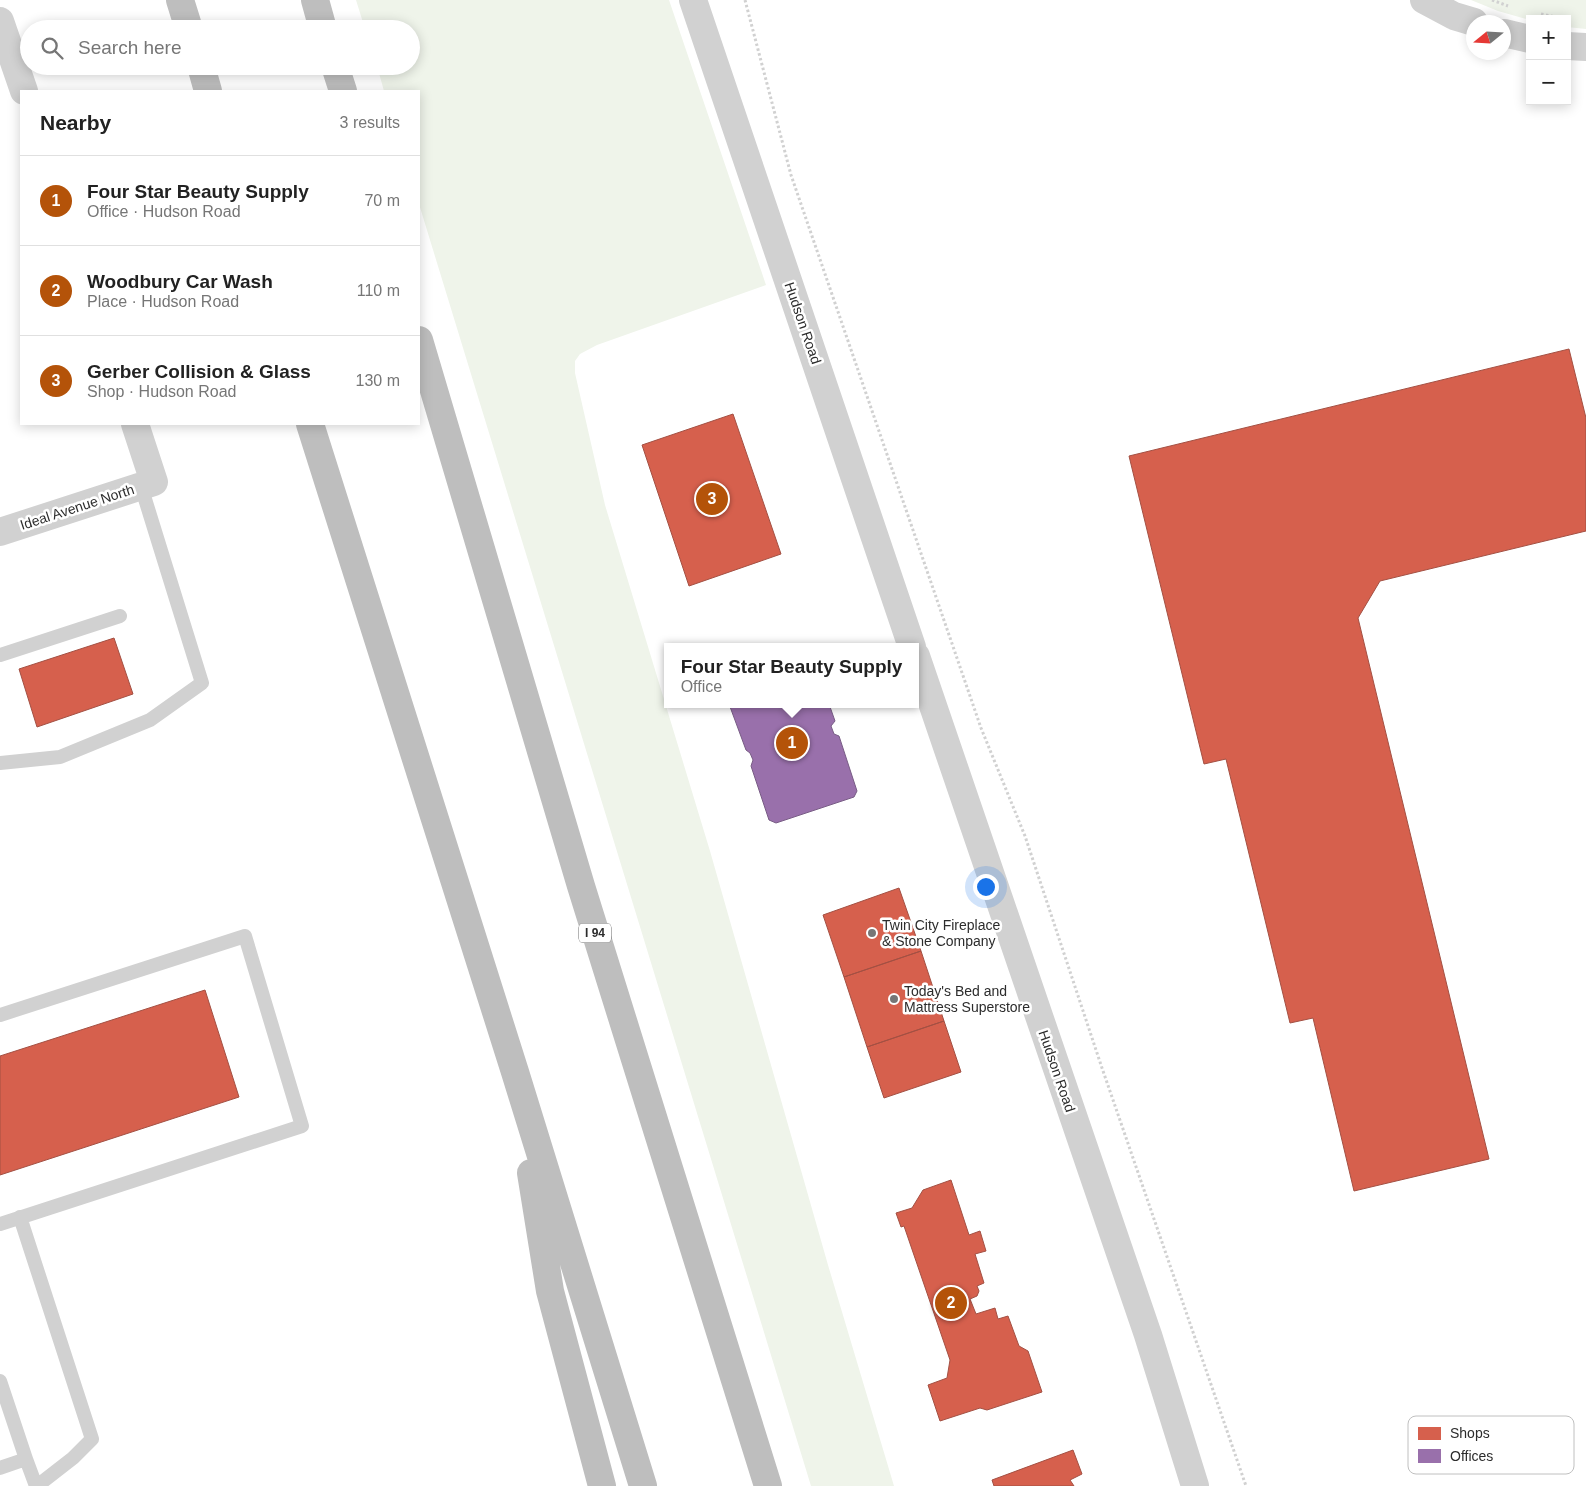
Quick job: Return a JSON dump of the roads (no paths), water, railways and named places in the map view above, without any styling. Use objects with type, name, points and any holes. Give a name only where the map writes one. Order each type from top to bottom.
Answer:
[{"type":"highway","points":[[180,0],[186,20]]},
{"type":"highway","points":[[315,0],[321,20]]},
{"type":"highway","points":[[204,75],[208,90]]},
{"type":"highway","points":[[338,75],[343,90]]},
{"type":"highway","name":"I 94","points":[[420,343],[581,886],[768,1486]]},
{"type":"highway","points":[[310,425],[515,1072],[643,1486]]},
{"type":"highway","points":[[515,1072],[550,1291],[602,1486]]},
{"type":"street","name":"Hudson Road","points":[[693,0],[911,643]]},
{"type":"street","points":[[1424,0],[1454,16],[1466,20]]},
{"type":"street","points":[[0,21],[24,90]]},
{"type":"street","points":[[1511,35],[1526,38]]},
{"type":"street","points":[[1571,46],[1586,47]]},
{"type":"street","points":[[135,425],[147,484]]},
{"type":"street","name":"Ideal Avenue North","points":[[0,532],[147,484]]},
{"type":"street","name":"Hudson Road","points":[[919,665],[1145,1326],[1195,1486]]},
{"type":"lane","points":[[0,763],[60,757],[150,720],[202,683],[147,484]]},
{"type":"lane","points":[[0,655],[120,616]]},
{"type":"lane","points":[[0,1015],[245,936],[302,1126],[0,1224]]},
{"type":"lane","points":[[0,1381],[36,1486],[73,1458],[92,1439],[20,1217]]},
{"type":"lane","points":[[0,1468],[26,1459]]},
{"type":"place","name":"Gerber Collision & Glass","points":[[712,499]]},
{"type":"place","name":"Four Star Beauty Supply","points":[[792,743]]},
{"type":"place","name":"Twin City Fireplace & Stone Company","points":[[872,933]]},
{"type":"place","name":"Today's Bed and Mattress Superstore","points":[[894,999]]},
{"type":"place","name":"Woodbury Car Wash","points":[[951,1303]]}]
